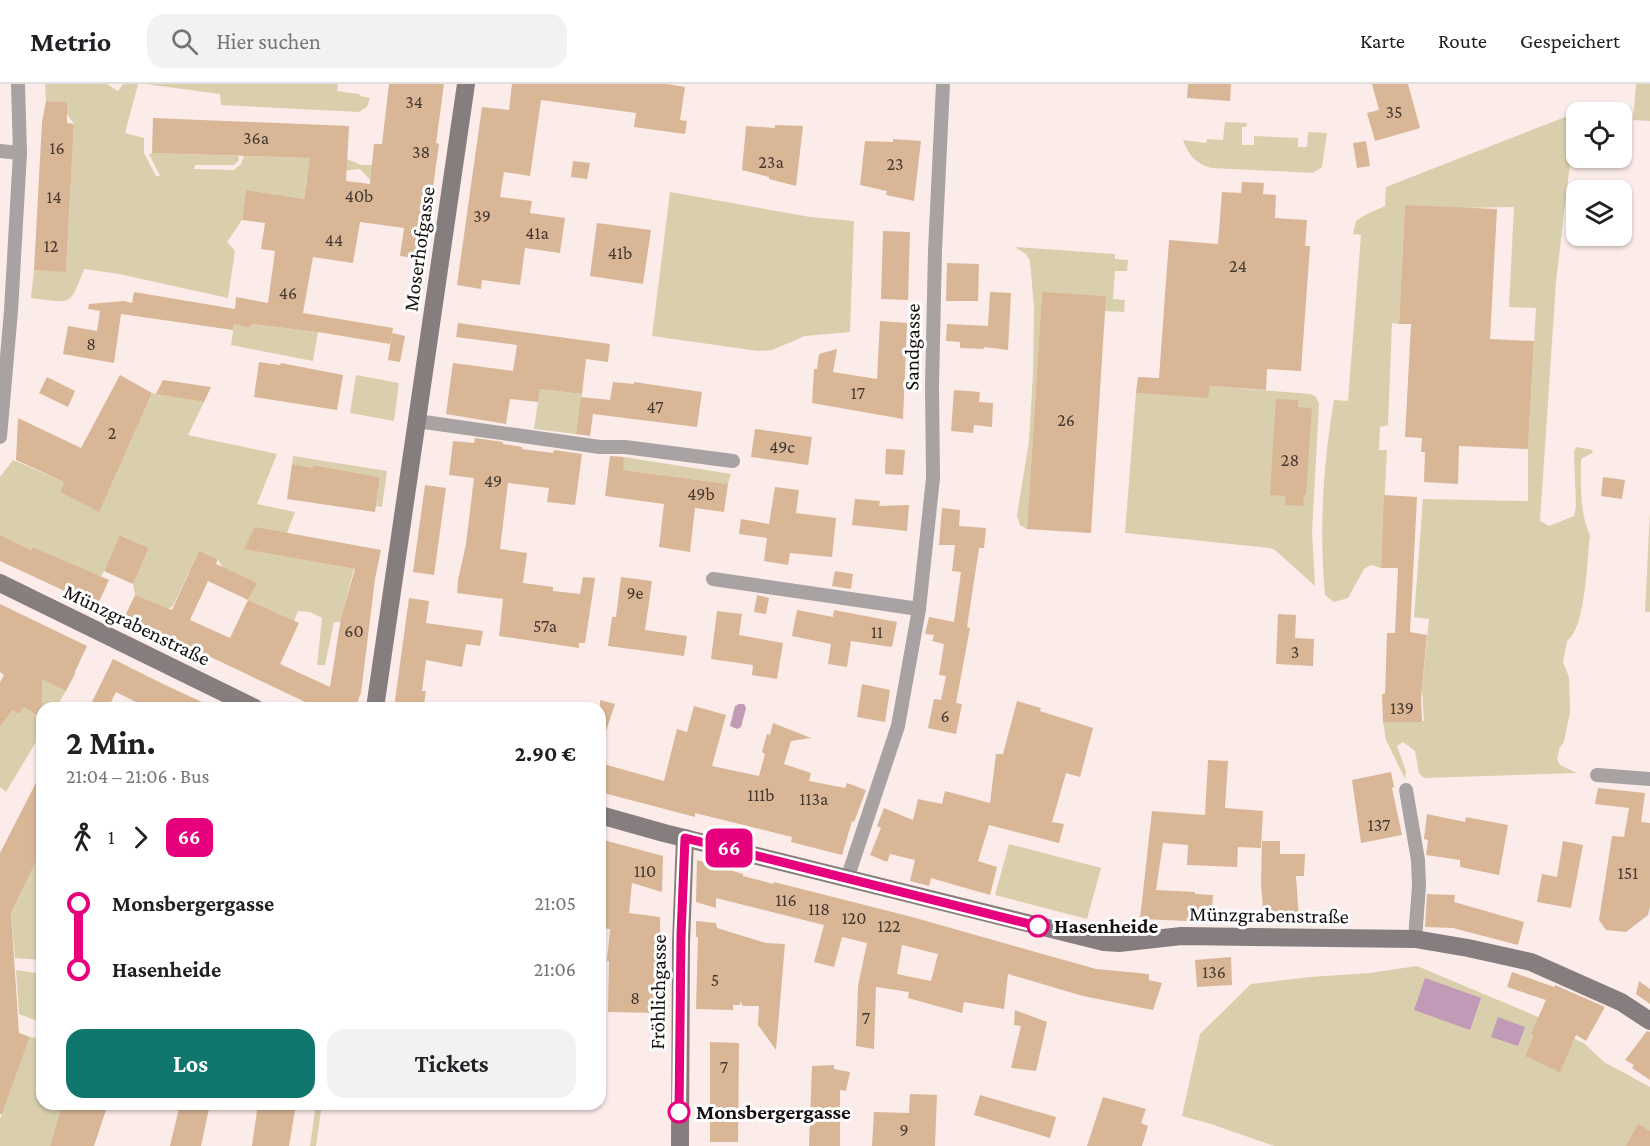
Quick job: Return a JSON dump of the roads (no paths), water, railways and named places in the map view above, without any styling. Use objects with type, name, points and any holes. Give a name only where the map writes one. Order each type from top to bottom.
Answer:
[{"type":"main road","name":"Moserhofgasse","points":[[376,702],[466,84]]},
{"type":"main road","name":"Münzgrabenstraße","points":[[0,583],[243,702]]},
{"type":"main road","name":"Münzgrabenstraße","points":[[606,817],[847,879],[1076,935],[1119,943],[1181,936],[1415,939],[1468,948],[1531,962],[1621,1002],[1650,1021]]},
{"type":"main road","name":"Fröhlichgasse","points":[[680,1146],[681,944],[685,838]]},
{"type":"street","points":[[0,437],[6,304],[20,153],[18,84]]},
{"type":"street","name":"Sandgasse","points":[[847,879],[898,726],[919,609],[933,478],[932,385],[935,250],[943,84]]},
{"type":"street","points":[[0,151],[20,153]]},
{"type":"street","points":[[417,421],[600,447],[626,447],[733,461]]},
{"type":"street","points":[[714,579],[919,609]]},
{"type":"street","points":[[1597,775],[1650,779]]},
{"type":"street","points":[[1406,790],[1418,860],[1419,886],[1415,939]]},
{"type":"tram line","points":[[373,702],[463,84]]},
{"type":"tram line","points":[[0,578],[252,702]]},
{"type":"place","name":"Hasenheide","points":[[1038,926]]},
{"type":"place","name":"Monsbergergasse","points":[[679,1112]]}]
